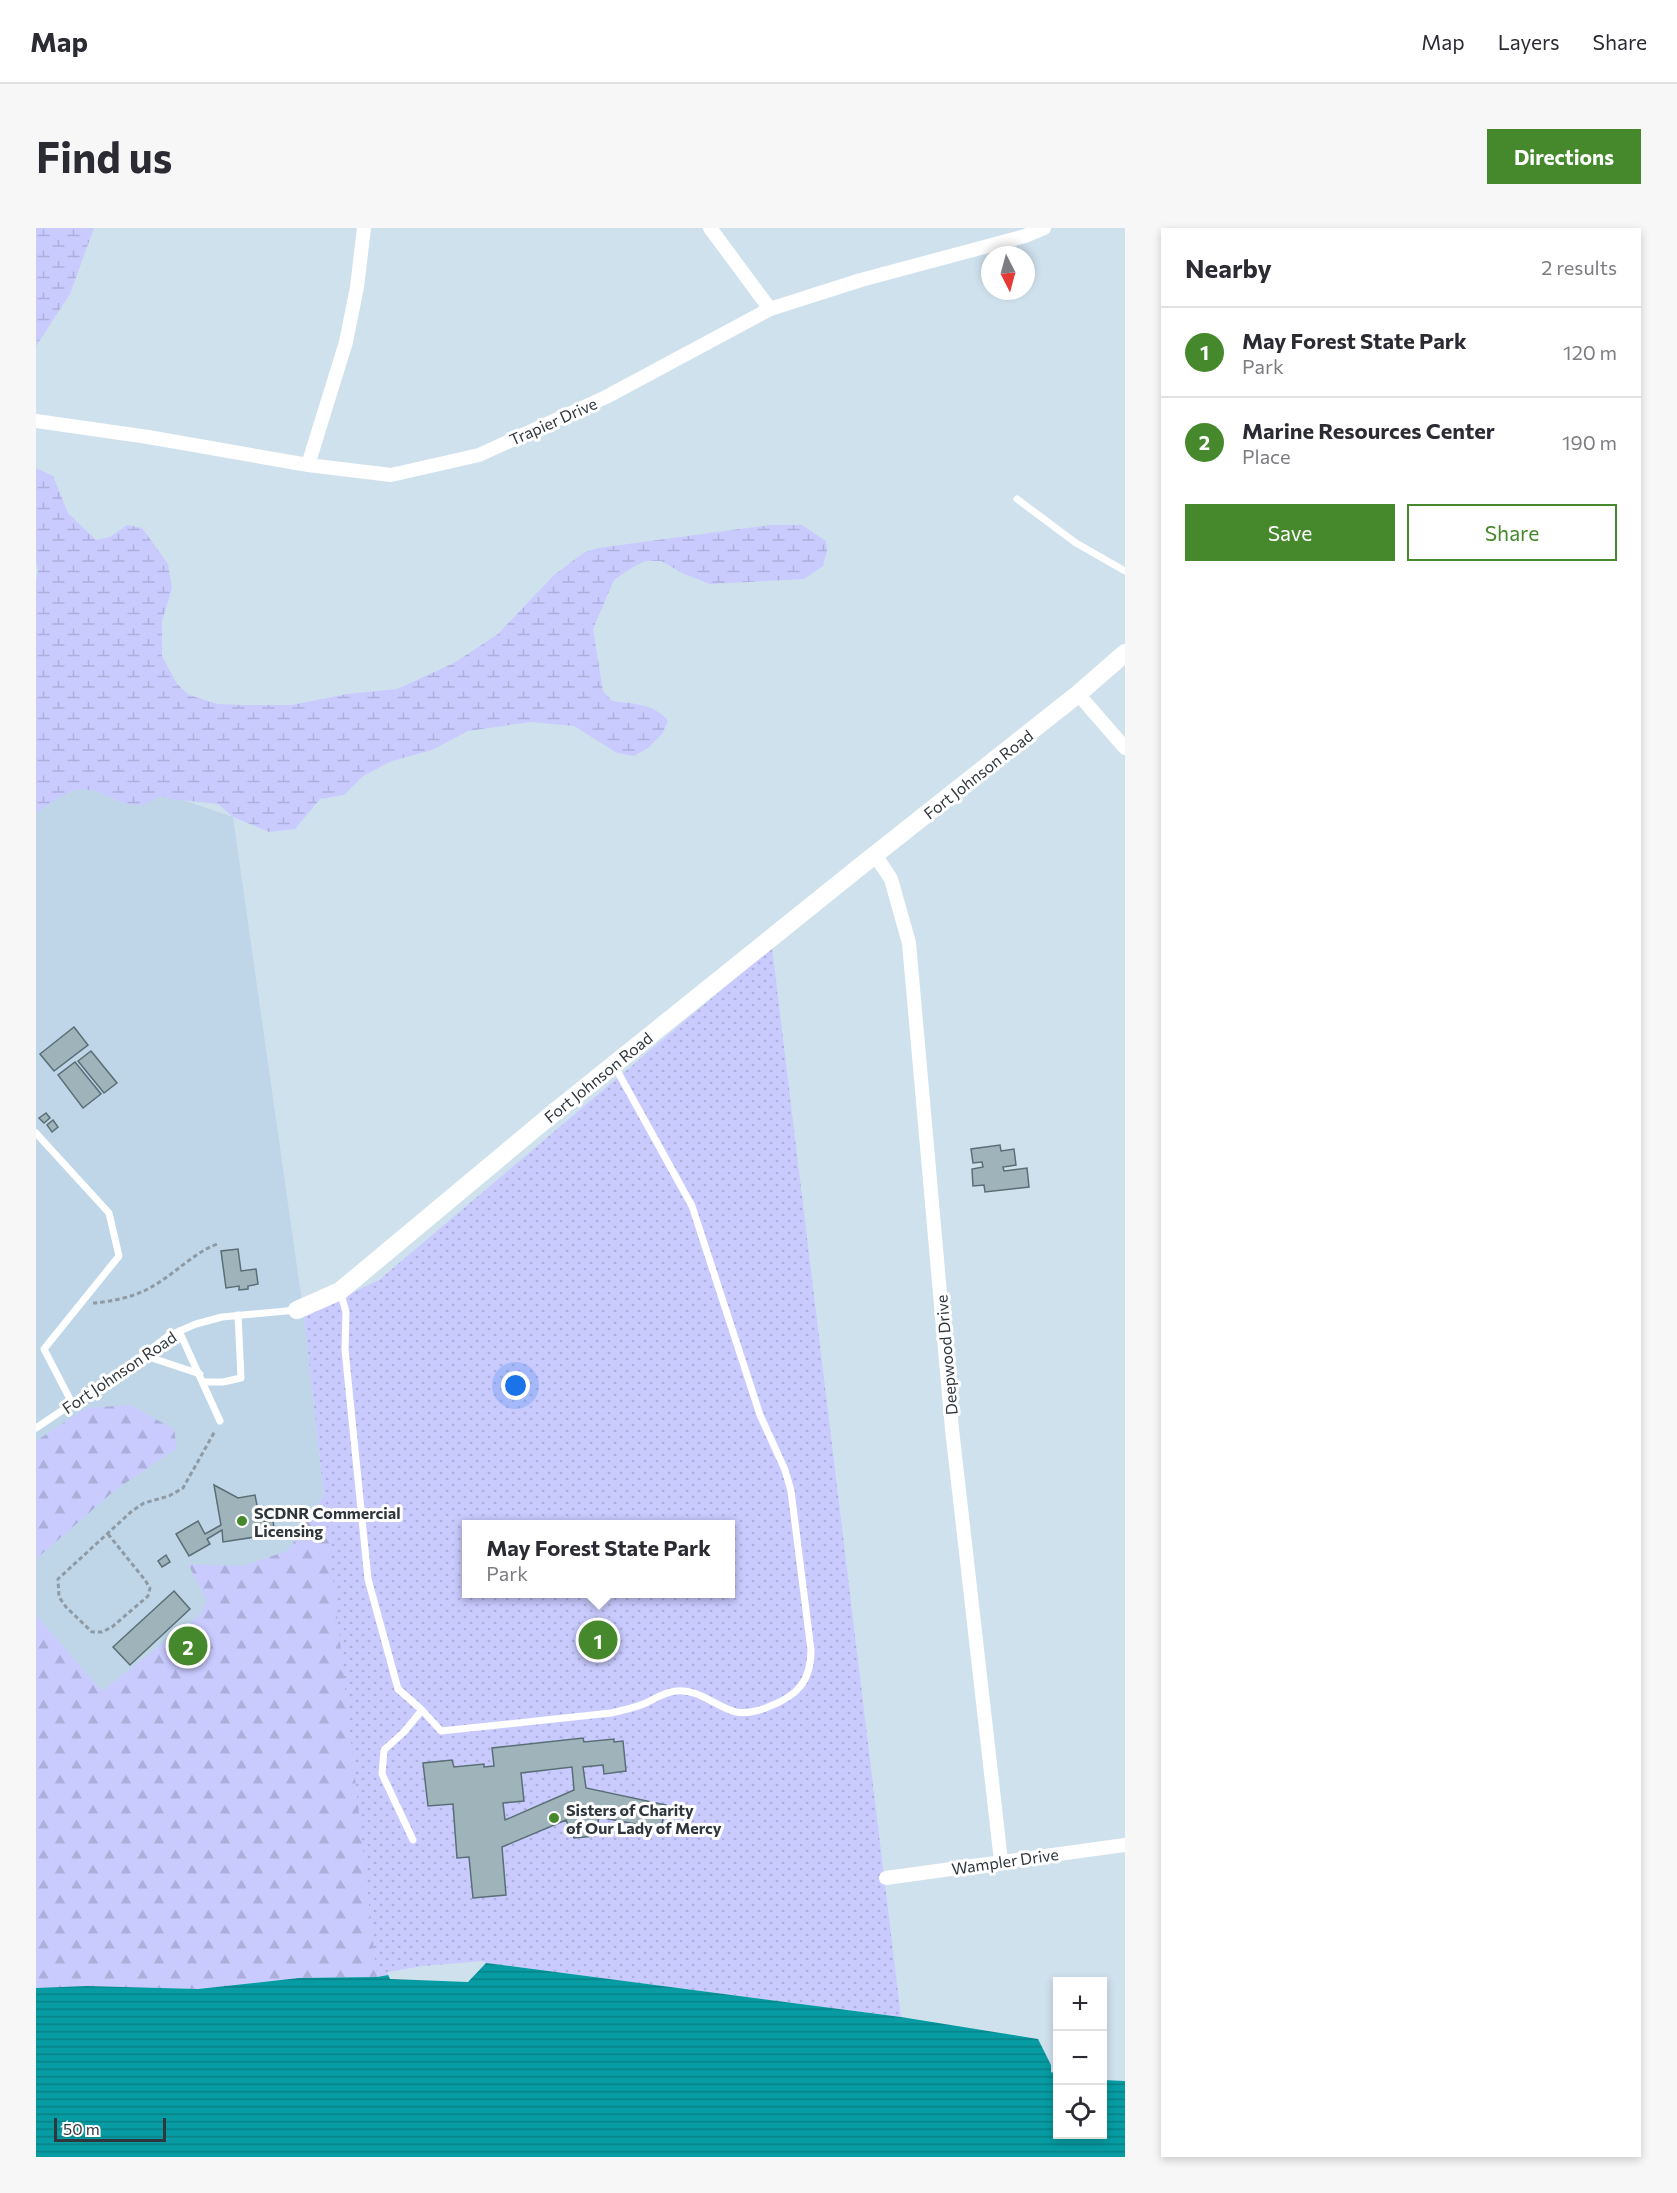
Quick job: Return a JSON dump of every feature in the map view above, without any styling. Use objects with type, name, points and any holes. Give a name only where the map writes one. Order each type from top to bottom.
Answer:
[{"type":"street","points":[[308,465],[346,342],[357,287],[364,228]]},
{"type":"street","points":[[710,228],[770,309]]},
{"type":"street","name":"Trapier Drive","points":[[36,422],[148,437],[308,465],[392,475],[479,454],[606,397],[770,309],[861,280],[1025,236],[1044,228]]},
{"type":"street","name":"Fort Johnson Road","points":[[297,1310],[340,1291],[614,1065],[1078,694],[1125,653]]},
{"type":"street","points":[[1078,694],[1125,748]]},
{"type":"street","name":"Deepwood Drive","points":[[875,855],[891,879],[909,943],[952,1429],[1001,1861]]},
{"type":"street","name":"Wampler Drive","points":[[886,1878],[1125,1845]]},
{"type":"lane","points":[[1017,499],[1076,543],[1125,571]]},
{"type":"lane","points":[[340,1291],[346,1312],[345,1350],[368,1579],[398,1689],[441,1731],[611,1713],[631,1708],[677,1690],[688,1691],[734,1711],[755,1712],[783,1701],[800,1688],[809,1672],[811,1660],[795,1514],[785,1470],[760,1415],[692,1206],[614,1065]]},
{"type":"lane","points":[[36,1133],[109,1213],[119,1256],[44,1349],[72,1403]]},
{"type":"lane","name":"Fort Johnson Road","points":[[36,1428],[143,1356],[168,1336],[179,1331],[196,1324],[238,1315],[297,1310]]},
{"type":"lane","points":[[204,1382],[223,1382],[241,1378],[238,1315]]},
{"type":"lane","points":[[179,1331],[220,1421]]},
{"type":"lane","points":[[143,1356],[200,1374]]},
{"type":"lane","points":[[413,1840],[382,1774],[382,1766],[384,1750],[404,1732],[422,1710]]},
{"type":"path","points":[[80,1303],[102,1303],[152,1287],[189,1259],[217,1244]]},
{"type":"path","points":[[108,1534],[150,1588],[148,1596],[112,1627],[102,1632],[92,1632],[59,1597],[58,1579],[108,1534],[144,1503],[169,1496],[183,1488],[220,1421]]},
{"type":"shaded area","points":[[36,750],[233,817],[304,1316],[377,1977],[36,1988]]},
{"type":"shaded area","points":[[486,1963],[901,2017],[1038,2039],[1053,2073],[1053,2139],[1107,2139],[1107,2080],[1125,2081],[1125,2157],[36,2157],[36,1988],[87,1986],[198,1989],[299,1978],[377,1977],[423,1969]]},
{"type":"green space","points":[[36,228],[94,228],[70,294],[36,346]]},
{"type":"green space","points":[[36,468],[53,476],[68,513],[96,540],[110,537],[127,525],[142,528],[168,564],[172,588],[162,621],[162,656],[177,684],[189,695],[218,704],[292,705],[347,694],[397,689],[454,663],[498,634],[555,574],[585,552],[598,548],[770,525],[802,525],[826,541],[827,551],[823,566],[804,579],[710,584],[684,574],[661,561],[645,561],[614,580],[593,629],[603,691],[612,701],[650,708],[668,721],[662,734],[648,748],[634,756],[617,753],[574,726],[530,722],[468,731],[432,750],[392,761],[363,776],[344,795],[320,799],[295,829],[269,832],[233,817],[218,804],[161,796],[143,805],[132,805],[85,789],[66,794],[36,813],[36,582],[38,570],[36,561]]},
{"type":"green space","points":[[772,947],[901,2017],[486,1963],[423,1969],[377,1977],[304,1316],[379,1280]]},
{"type":"green space","points":[[130,1405],[174,1429],[177,1448],[114,1491],[36,1559],[36,1441],[86,1408]]},
{"type":"green space","points":[[333,1482],[387,1886],[377,1977],[299,1978],[198,1989],[87,1986],[36,1988],[36,1615],[102,1691],[200,1615],[207,1601],[188,1564],[244,1566],[289,1550]]},
{"type":"pier","points":[[483,1961],[486,1963],[468,1982],[390,1979],[387,1972],[423,1966]]},
{"type":"building","points":[[74,1027],[88,1045],[54,1071],[40,1054]]},
{"type":"building","points":[[91,1051],[117,1083],[104,1093],[78,1061]]},
{"type":"building","points":[[75,1062],[101,1094],[83,1108],[58,1075]]},
{"type":"building","points":[[46,1113],[50,1118],[44,1123],[39,1118]]},
{"type":"building","points":[[53,1120],[58,1127],[52,1132],[47,1125]]},
{"type":"building","points":[[1000,1145],[1001,1151],[1014,1149],[1016,1165],[1003,1167],[1004,1171],[1027,1168],[1029,1187],[985,1192],[984,1185],[973,1186],[972,1169],[983,1167],[982,1162],[973,1163],[971,1149]]},
{"type":"building","points":[[238,1249],[241,1271],[256,1269],[258,1284],[248,1286],[248,1289],[239,1290],[239,1286],[226,1288],[221,1251]]},
{"type":"building","name":"SCDNR Commercial Licensing","points":[[214,1485],[238,1498],[255,1495],[259,1516],[265,1522],[273,1520],[274,1528],[281,1533],[223,1542],[222,1530],[207,1539],[210,1544],[189,1556],[176,1534],[198,1521],[205,1534],[221,1525]]},
{"type":"building","points":[[166,1555],[170,1562],[162,1567],[158,1561]]},
{"type":"building","points":[[174,1591],[190,1609],[130,1665],[113,1647]]},
{"type":"building","name":"Sisters of Charity of Our Lady of Mercy","points":[[583,1738],[584,1742],[614,1739],[614,1742],[623,1741],[626,1771],[604,1774],[603,1765],[583,1767],[586,1788],[666,1805],[661,1829],[599,1817],[595,1836],[574,1838],[566,1820],[502,1847],[506,1895],[473,1898],[469,1857],[457,1858],[453,1804],[428,1806],[423,1763],[452,1760],[454,1767],[484,1764],[484,1767],[494,1766],[492,1748]],"holes":[[[572,1767],[574,1790],[505,1820],[503,1803],[524,1801],[521,1773]]]},
{"type":"place","name":"SCDNR Commercial Licensing","points":[[242,1521]]},
{"type":"place","name":"May Forest State Park","points":[[598,1640]]},
{"type":"place","name":"Marine Resources Center","points":[[188,1646]]},
{"type":"place","name":"Sisters of Charity of Our Lady of Mercy","points":[[554,1818]]}]
